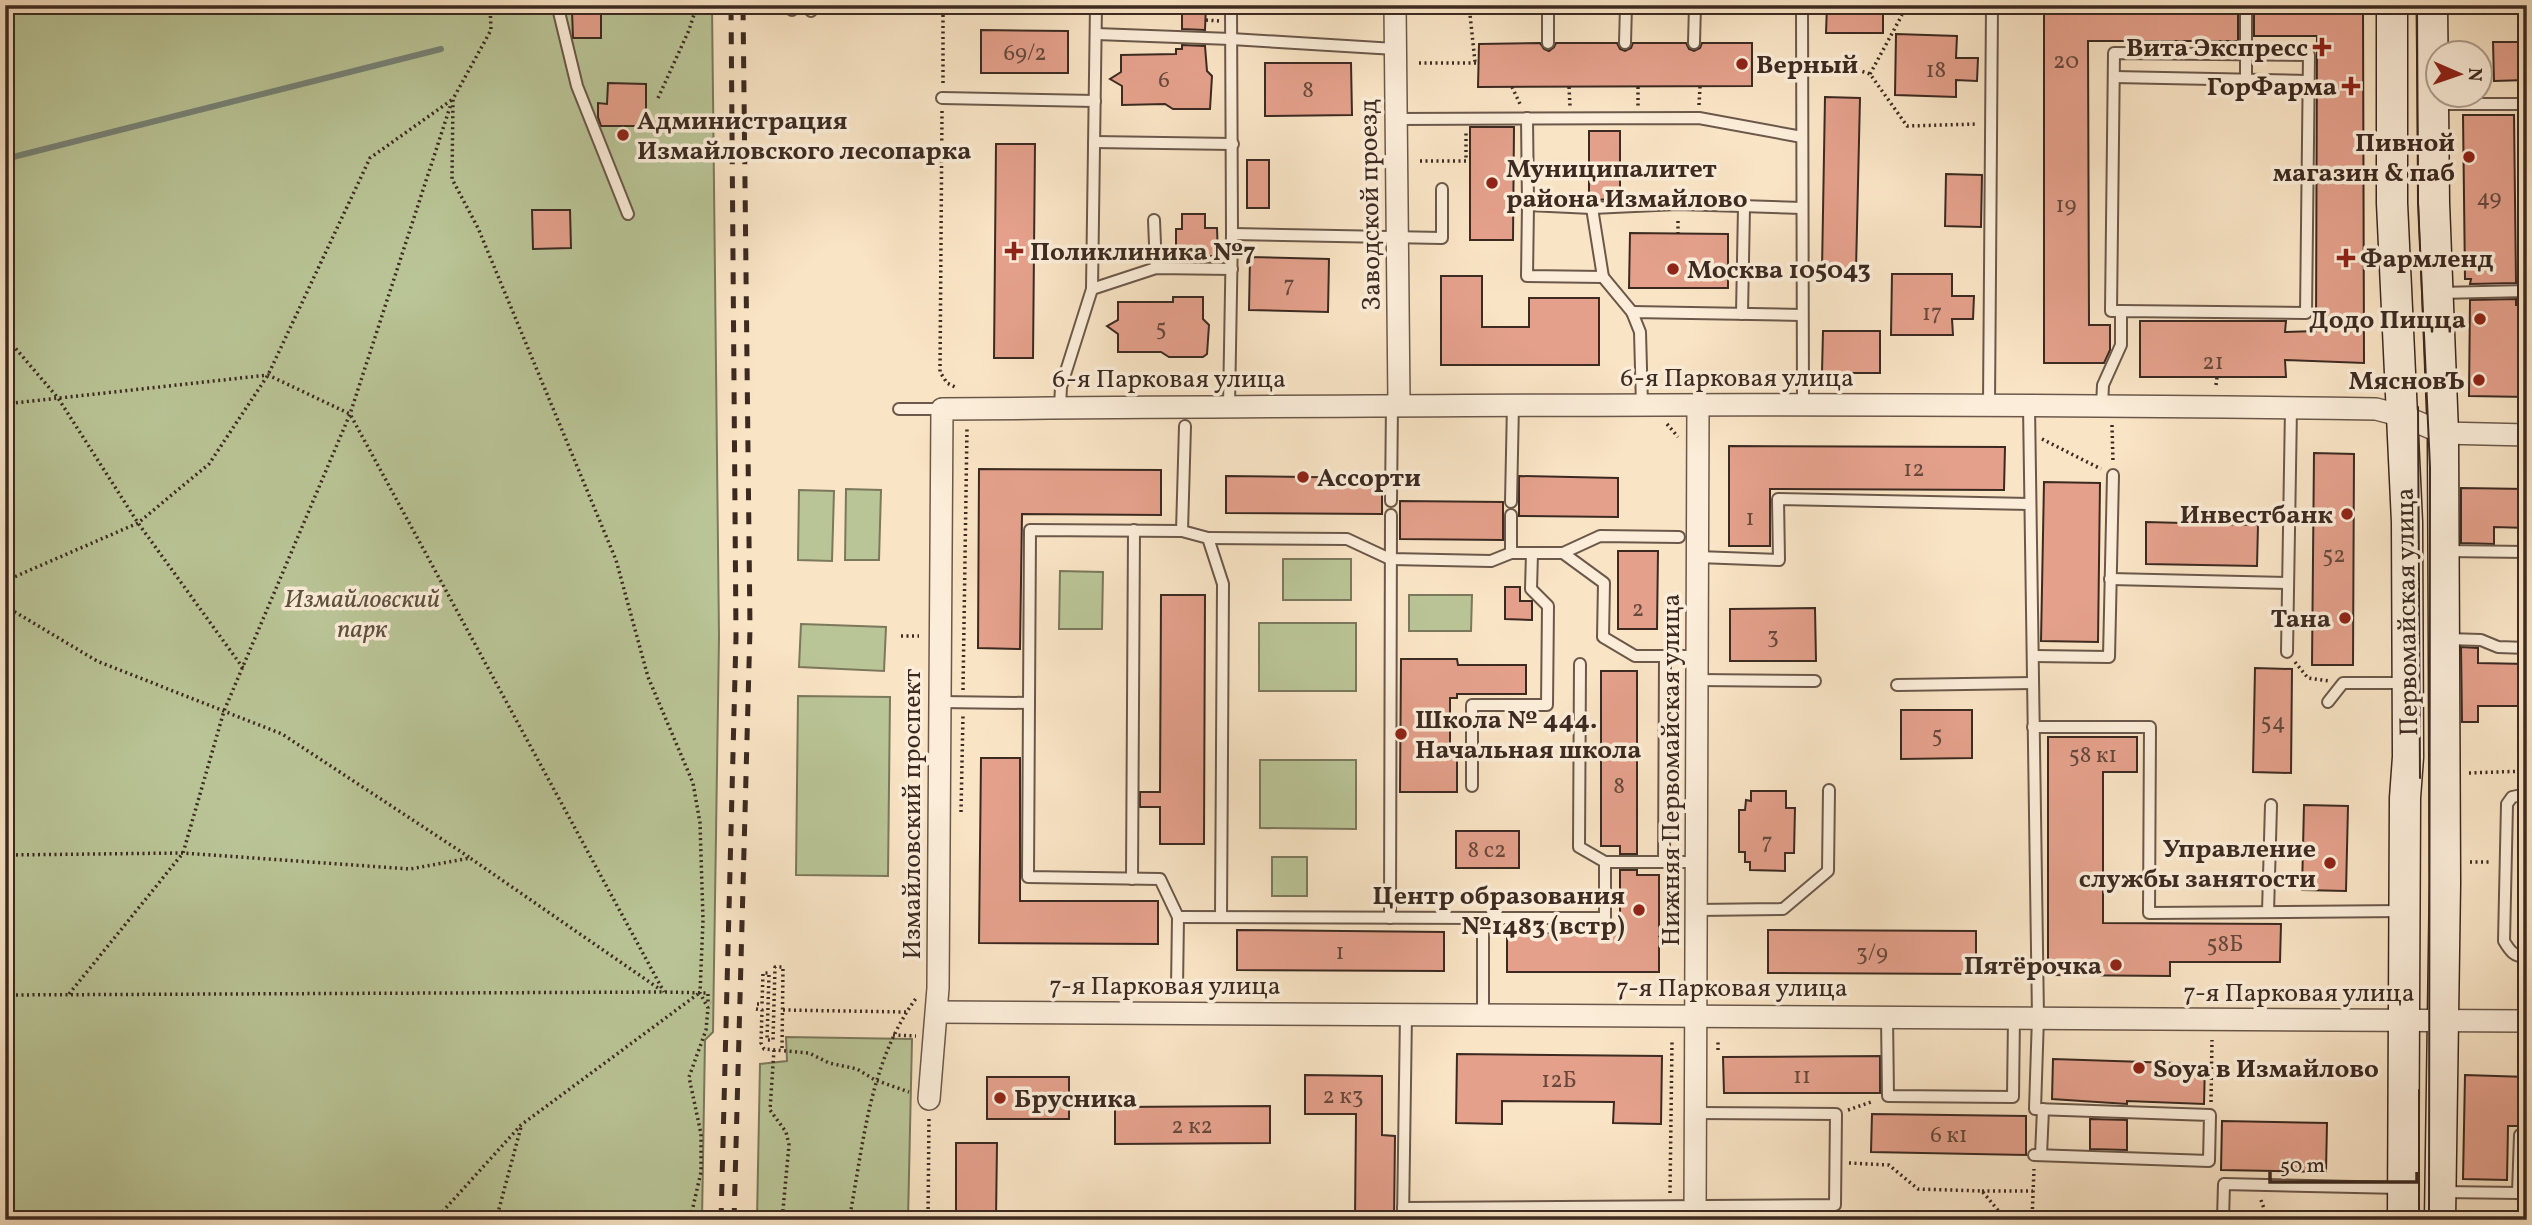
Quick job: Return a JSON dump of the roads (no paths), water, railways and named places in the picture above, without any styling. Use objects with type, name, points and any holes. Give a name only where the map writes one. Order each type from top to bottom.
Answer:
[{"type":"main road","name":"Первомайская улица","points":[[2392,5],[2392,203],[2407,522],[2403,1220]]},
{"type":"main road","name":"Первомайская улица","points":[[2432,5],[2432,38]]},
{"type":"main road","name":"Первомайская улица","points":[[2432,108],[2444,433],[2440,1206]]},
{"type":"street","name":"Заводской проезд","points":[[1395,5],[1395,404]]},
{"type":"street","name":"6-я Парковая улица","points":[[942,409],[1395,404],[2029,405],[2376,409],[2403,416],[2444,433],[2527,435]]},
{"type":"street","name":"Нижняя Первомайская улица","points":[[1695,1213],[1698,404]]},
{"type":"street","name":"Измайловский проспект","points":[[929,1099],[937,1012],[942,409]]},
{"type":"street","name":"7-я Парковая улица","points":[[937,1012],[2527,1021]]},
{"type":"lane","points":[[1229,407],[1233,144],[1231,5]]},
{"type":"lane","points":[[1548,5],[1548,43]]},
{"type":"lane","points":[[1625,43],[1626,5]]},
{"type":"lane","points":[[1694,43],[1695,5]]},
{"type":"lane","points":[[1802,5],[1803,405]]},
{"type":"lane","points":[[1989,405],[1992,5]]},
{"type":"lane","points":[[2246,5],[2246,80]]},
{"type":"lane","points":[[1060,407],[1060,387],[1092,289],[1096,6]]},
{"type":"lane","points":[[558,8],[577,86],[628,214]]},
{"type":"lane","points":[[1096,34],[1231,38],[1395,49]]},
{"type":"lane","points":[[2114,53],[2309,55],[2306,313],[2111,311],[2114,77],[2114,53]]},
{"type":"lane","points":[[2114,77],[2308,81]]},
{"type":"lane","points":[[943,99],[1095,101]]},
{"type":"lane","points":[[2494,104],[2527,104]]},
{"type":"lane","points":[[1527,118],[1527,276],[1603,277]]},
{"type":"lane","points":[[1396,119],[1699,118],[1802,136]]},
{"type":"lane","points":[[1094,142],[1233,144]]},
{"type":"lane","points":[[1232,234],[1442,238],[1442,189]]},
{"type":"lane","points":[[1528,205],[1592,208],[1678,204],[1802,208]]},
{"type":"lane","points":[[1742,314],[1744,207]]},
{"type":"lane","points":[[1592,208],[1603,277],[1632,312],[1640,332],[1642,405]]},
{"type":"lane","points":[[1154,220],[1156,268]]},
{"type":"lane","points":[[1092,289],[1156,268],[1232,269]]},
{"type":"lane","points":[[2438,293],[2527,290]]},
{"type":"lane","points":[[2107,406],[2103,385],[2121,345],[2122,311]]},
{"type":"lane","points":[[1632,312],[1802,315]]},
{"type":"lane","points":[[1391,500],[1395,404]]},
{"type":"lane","points":[[1511,502],[1513,404]]},
{"type":"lane","points":[[2029,405],[2038,1017],[2035,1109],[2043,1109],[2210,1115],[2209,1161],[2038,1155],[2043,1109]]},
{"type":"lane","points":[[2287,652],[2291,408]]},
{"type":"lane","points":[[899,409],[942,409]]},
{"type":"lane","points":[[1182,531],[1185,426]]},
{"type":"lane","points":[[2033,656],[2109,657],[2113,475]]},
{"type":"lane","points":[[1698,557],[1779,560],[1779,499],[2030,504]]},
{"type":"lane","points":[[1390,918],[1391,514]]},
{"type":"lane","points":[[1511,515],[1511,553]]},
{"type":"lane","points":[[1177,988],[1178,917],[1160,879],[1028,877],[1030,530],[1182,531],[1208,538],[1347,539],[1390,559],[1491,561],[1511,553],[1563,553],[1600,536],[1679,537]]},
{"type":"lane","points":[[1132,878],[1134,530]]},
{"type":"lane","points":[[1208,538],[1223,584],[1221,917]]},
{"type":"lane","points":[[2444,551],[2527,552]]},
{"type":"lane","points":[[1472,786],[1472,705],[1547,705],[1548,606],[1531,589],[1532,553]]},
{"type":"lane","points":[[1563,553],[1604,583],[1603,636],[1635,656],[1698,656]]},
{"type":"lane","points":[[2110,579],[2287,583]]},
{"type":"lane","points":[[2444,639],[2481,640],[2498,647],[2527,648]]},
{"type":"lane","points":[[1664,862],[1665,656]]},
{"type":"lane","points":[[1580,664],[1579,847],[1605,862],[1698,862]]},
{"type":"lane","points":[[1698,680],[1815,681]]},
{"type":"lane","points":[[1897,685],[2033,683]]},
{"type":"lane","points":[[2328,702],[2343,683],[2408,683]]},
{"type":"lane","points":[[940,702],[1029,703]]},
{"type":"lane","points":[[2033,727],[2150,727],[2149,914],[2404,911]]},
{"type":"lane","points":[[1698,910],[1783,909],[1828,871],[1829,790]]},
{"type":"lane","points":[[2527,794],[2512,797],[2507,804],[2504,941],[2510,952],[2519,957],[2527,957]]},
{"type":"lane","points":[[2269,912],[2271,805]]},
{"type":"lane","points":[[1178,917],[1605,918],[1605,862]]},
{"type":"lane","points":[[1483,918],[1483,1014]]},
{"type":"lane","points":[[1406,1014],[1403,1214],[1670,1206],[1695,1213],[1835,1205],[1836,1114],[1696,1113]]},
{"type":"lane","points":[[1887,1017],[1888,1096],[2013,1097],[2014,1017]]},
{"type":"lane","points":[[2440,1206],[2522,1195],[2520,1135],[2527,1135]]},
{"type":"lane","points":[[2223,1220],[2224,1184],[2403,1188]]},
{"type":"waterway","points":[[5,159],[441,49]]},
{"type":"tram line","points":[[2417,5],[2418,203],[2430,467],[2429,1220]]},
{"type":"tram line","points":[[2418,407],[2420,778]]},
{"type":"tram line","points":[[2419,1090],[2419,1220]]},
{"type":"railway","points":[[721,1220],[736,637],[731,5]]},
{"type":"railway","points":[[734,1220],[750,628],[743,5]]},
{"type":"place","name":"Вита Экспресс","points":[[2322,47]]},
{"type":"place","name":"Верный","points":[[1742,64]]},
{"type":"place","name":"ГорФарма","points":[[2351,86]]},
{"type":"place","name":"Администрация Измайловского лесопарка","points":[[623,135]]},
{"type":"place","name":"Пивной магазин & паб","points":[[2469,157]]},
{"type":"place","name":"Муниципалитет района Измайлово","points":[[1492,183]]},
{"type":"place","name":"Поликлиника №7","points":[[1014,251]]},
{"type":"place","name":"Фармленд","points":[[2346,258]]},
{"type":"place","name":"Москва 105043","points":[[1673,269]]},
{"type":"place","name":"Додо Пицца","points":[[2480,319]]},
{"type":"place","name":"МясновЪ","points":[[2479,380]]},
{"type":"place","name":"Ассорти","points":[[1303,477]]},
{"type":"place","name":"Инвестбанк","points":[[2347,514]]},
{"type":"place","name":"Тана","points":[[2345,618]]},
{"type":"place","name":"Школа № 444. Начальная школа","points":[[1401,734]]},
{"type":"place","name":"Управление cлужбы занятости","points":[[2330,863]]},
{"type":"place","name":"Центр образования №1483 (встр)","points":[[1639,910]]},
{"type":"place","name":"Пятёрочка","points":[[2116,965]]},
{"type":"place","name":"Soya в Измайлово","points":[[2139,1068]]},
{"type":"place","name":"Брусника","points":[[1000,1098]]},
{"type":"park label","name":"Измайловский парк","points":[[362,613]]}]
